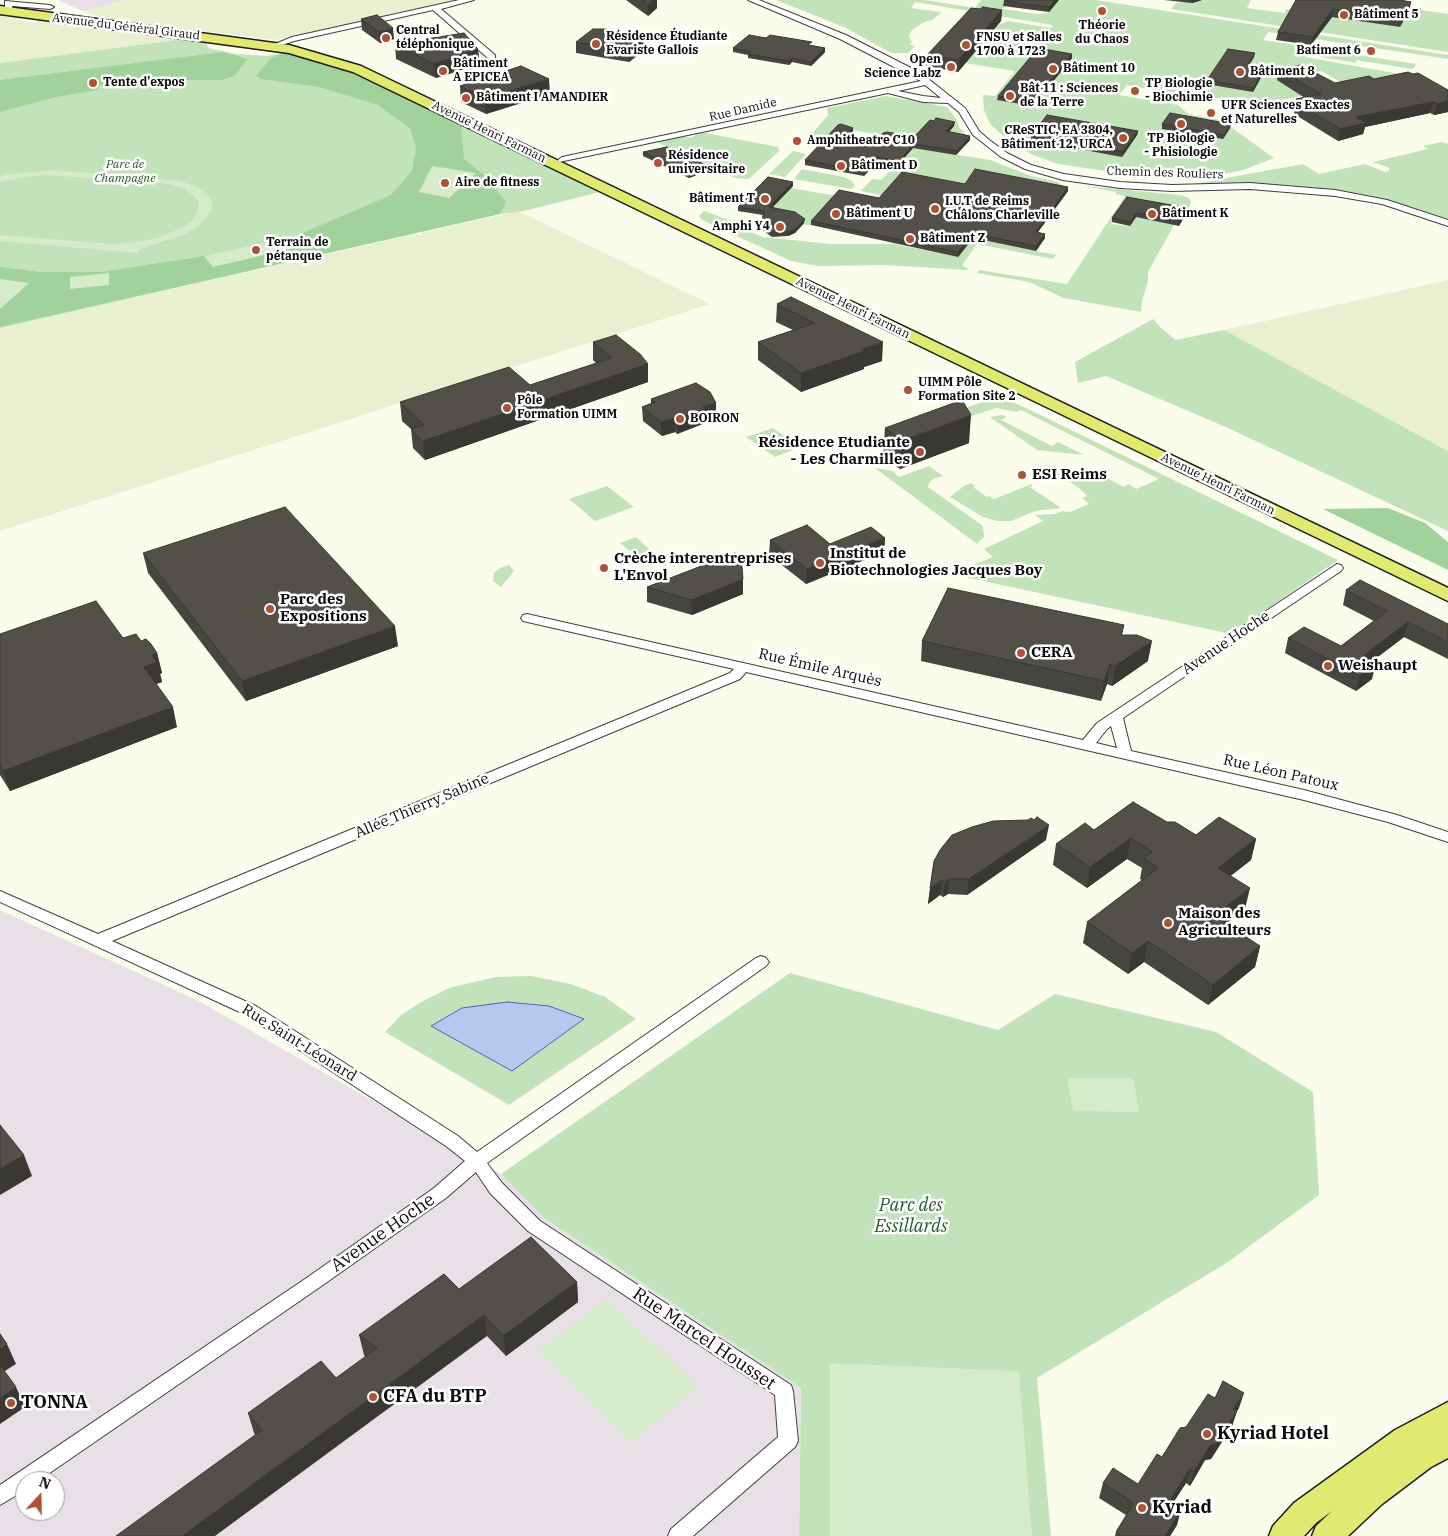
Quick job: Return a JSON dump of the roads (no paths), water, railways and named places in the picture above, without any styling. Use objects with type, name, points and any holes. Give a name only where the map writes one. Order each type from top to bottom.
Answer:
[{"type":"main road","points":[[23,2],[25,10],[31,15]]},
{"type":"main road","name":"Avenue du Général Giraud","points":[[49,6],[90,20],[286,46]]},
{"type":"main road","name":"Avenue du Général Giraud","points":[[4,11],[251,44]]},
{"type":"main road","name":"Avenue Henri Farman","points":[[251,44],[314,55],[378,78],[1448,595]]},
{"type":"main road","name":"Avenue Henri Farman","points":[[286,46],[336,57],[361,65],[1448,581]]},
{"type":"main road","points":[[1284,1536],[1305,1513],[1405,1439],[1448,1415]]},
{"type":"main road","points":[[1327,1536],[1371,1494],[1421,1458],[1448,1443]]},
{"type":"street","points":[[286,46],[292,39],[470,0]]},
{"type":"street","name":"Chemin des Rouliers","points":[[752,0],[843,37],[928,82],[962,110],[976,133],[1004,155],[1028,167],[1088,182],[1137,186],[1250,186],[1312,190],[1384,202],[1448,223]]},
{"type":"street","points":[[4,11],[8,3],[23,2],[49,6]]},
{"type":"street","points":[[31,15],[49,6]]},
{"type":"street","points":[[435,8],[468,40],[492,57]]},
{"type":"street","name":"Rue Damide","points":[[562,160],[928,82]]},
{"type":"street","points":[[889,91],[923,99],[952,101]]},
{"type":"street","name":"Avenue Hoche","points":[[1087,745],[1102,726],[1337,568]]},
{"type":"street","name":"Rue Émile Arquès","points":[[527,618],[1105,749]]},
{"type":"street","name":"Allée Thierry Sabine","points":[[97,940],[735,676],[743,667]]},
{"type":"street","points":[[1116,718],[1125,754]]},
{"type":"street","name":"Rue Léon Patoux","points":[[1105,749],[1357,808],[1448,837]]},
{"type":"street","name":"Rue Saint-Léonard","points":[[0,896],[250,1010],[452,1141],[477,1161]]},
{"type":"street","name":"Avenue Hoche","points":[[0,1496],[322,1276],[440,1193],[477,1161],[761,962]]},
{"type":"street","name":"Rue Marcel Housset","points":[[477,1161],[496,1188],[534,1226],[784,1391],[788,1441],[678,1536]]},
{"type":"water","points":[[507,1002],[549,1006],[584,1019],[512,1071],[431,1026],[462,1008]]},
{"type":"place","name":"Théorie du Chaos","points":[[1102,11]]},
{"type":"place","name":"Bâtiment 5","points":[[1344,15]]},
{"type":"place","name":"Central téléphonique","points":[[386,38]]},
{"type":"place","name":"Résidence Étudiante Evariste Gallois","points":[[596,44]]},
{"type":"place","name":"FNSU et Salles 1700 à 1723","points":[[966,45]]},
{"type":"place","name":"Batiment 6","points":[[1371,51]]},
{"type":"place","name":"Open Science Labz","points":[[951,67]]},
{"type":"place","name":"Bâtiment 10","points":[[1053,69]]},
{"type":"place","name":"Bâtiment A EPICEA","points":[[443,71]]},
{"type":"place","name":"Bâtiment 8","points":[[1240,72]]},
{"type":"place","name":"Tente d'expos","points":[[93,83]]},
{"type":"place","name":"TP Biologie - Biochimie","points":[[1135,91]]},
{"type":"place","name":"Bât 11 : Sciences de la Terre","points":[[1010,96]]},
{"type":"place","name":"Bâtiment I AMANDIER","points":[[466,98]]},
{"type":"place","name":"UFR Sciences Exactes et Naturelles","points":[[1211,113]]},
{"type":"place","name":"TP Biologie - Phisiologie","points":[[1181,124]]},
{"type":"place","name":"CReSTIC, EA 3804, Bâtiment 12, URCA","points":[[1123,138]]},
{"type":"place","name":"Amphitheatre C10","points":[[797,141]]},
{"type":"place","name":"Résidence universitaire","points":[[658,163]]},
{"type":"place","name":"Bâtiment D","points":[[841,166]]},
{"type":"place","name":"Aire de fitness","points":[[445,183]]},
{"type":"place","name":"Bâtiment T","points":[[765,199]]},
{"type":"place","name":"I.U.T de Reims Châlons Charleville","points":[[935,209]]},
{"type":"place","name":"Bâtiment U","points":[[836,214]]},
{"type":"place","name":"Bâtiment K","points":[[1152,214]]},
{"type":"place","name":"Amphi Y4","points":[[780,227]]},
{"type":"place","name":"Bâtiment Z","points":[[910,239]]},
{"type":"place","name":"Terrain de pétanque","points":[[256,250]]},
{"type":"place","name":"UIMM Pôle Formation Site 2","points":[[908,390]]},
{"type":"place","name":"Pôle Formation UIMM","points":[[507,408]]},
{"type":"place","name":"BOIRON","points":[[680,419]]},
{"type":"place","name":"Résidence Etudiante - Les Charmilles","points":[[920,452]]},
{"type":"place","name":"ESI Reims","points":[[1022,475]]},
{"type":"place","name":"Institut de Biotechnologies Jacques Boy","points":[[820,563]]},
{"type":"place","name":"Crèche interentreprises L'Envol","points":[[604,568]]},
{"type":"place","name":"Parc des Expositions","points":[[270,609]]},
{"type":"place","name":"CERA","points":[[1021,653]]},
{"type":"place","name":"Weishaupt","points":[[1328,666]]},
{"type":"place","name":"Maison des Agriculteurs","points":[[1168,923]]},
{"type":"place","name":"CFA du BTP","points":[[373,1397]]},
{"type":"place","name":"TONNA","points":[[11,1403]]},
{"type":"place","name":"Kyriad Hotel","points":[[1207,1434]]},
{"type":"place","name":"Kyriad","points":[[1142,1508]]},
{"type":"park label","name":"Parc de Champagne","points":[[125,172]]},
{"type":"park label","name":"Parc des Essillards","points":[[911,1216]]}]
